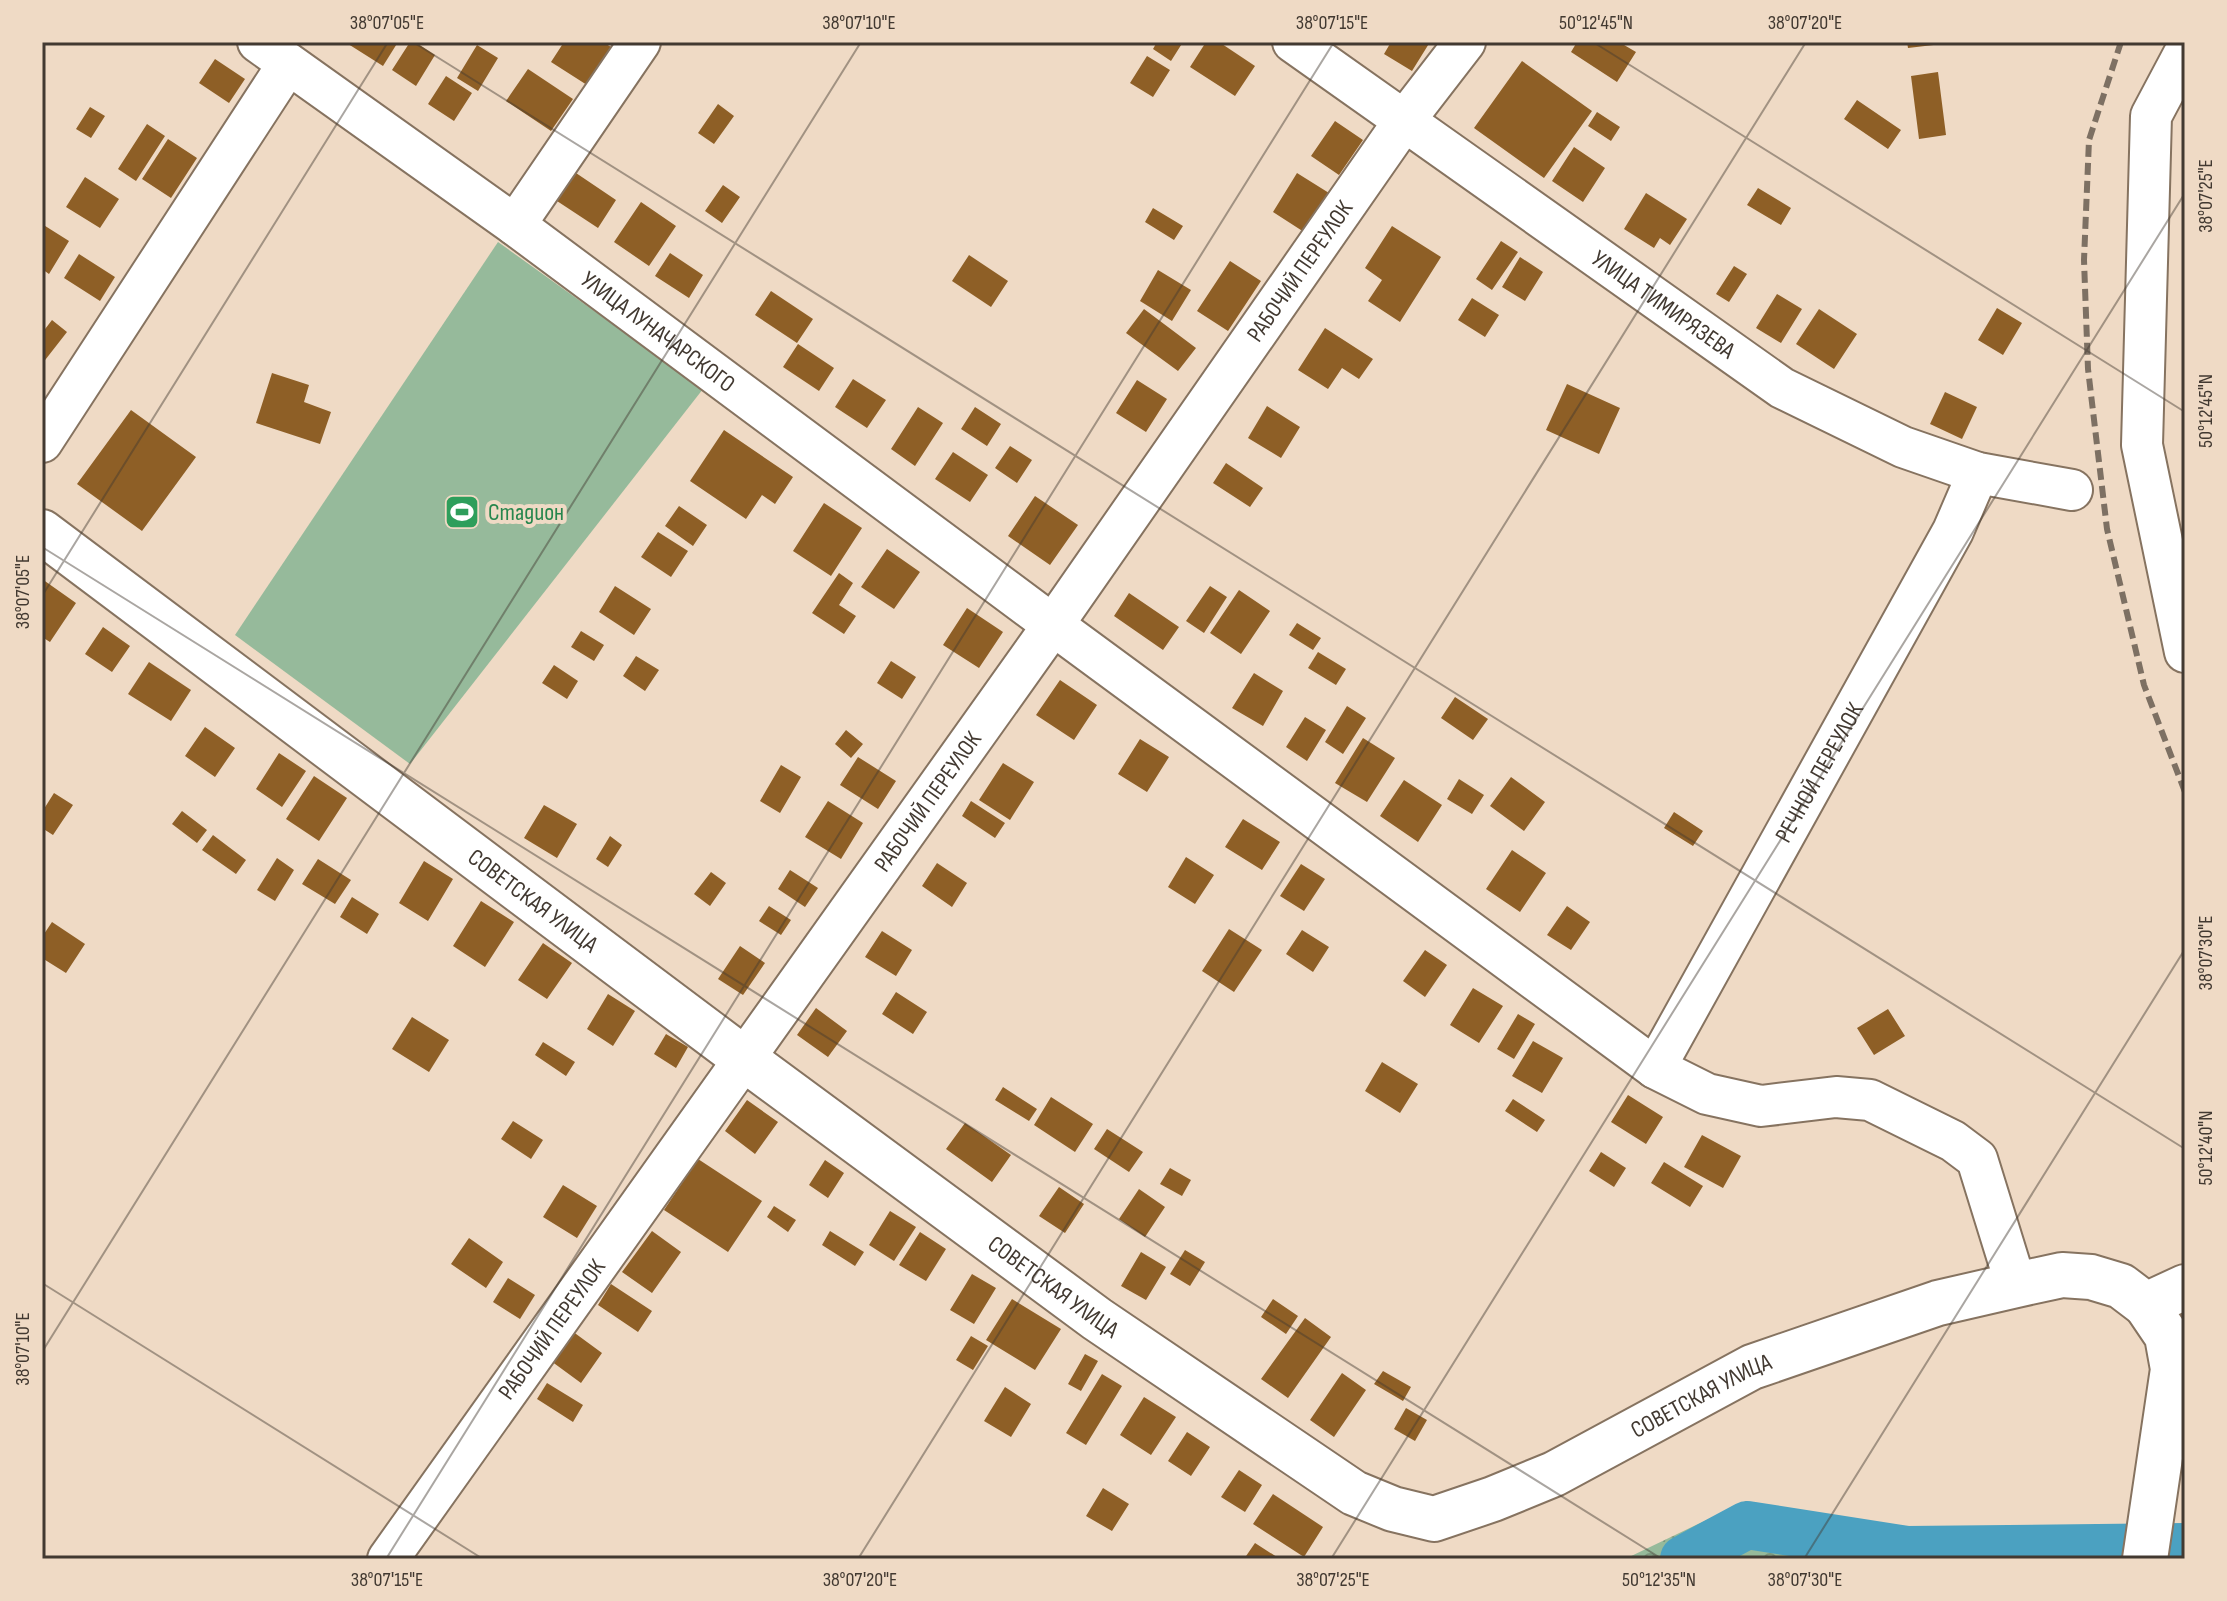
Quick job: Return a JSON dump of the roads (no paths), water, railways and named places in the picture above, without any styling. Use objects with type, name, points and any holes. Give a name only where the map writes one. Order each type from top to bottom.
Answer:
[{"type":"main road","name":"СОВЕТСКАЯ УЛИЦА","points":[[42,532],[743,1058],[1097,1319],[1354,1493],[1393,1509],[1434,1519],[1493,1499],[1554,1474],[1752,1367],[1938,1303],[2062,1275],[2091,1277],[2121,1286],[2146,1305]]},
{"type":"main road","points":[[2145,1559],[2173,1369],[2167,1336],[2146,1305],[2185,1287]]},
{"type":"street","points":[[515,225],[640,42]]},
{"type":"street","name":"УЛИЦА ТИМИРЯЗЕВА","points":[[1293,42],[1782,388],[1903,447],[1978,473],[2072,490]]},
{"type":"street","name":"РАБОЧИЙ ПЕРЕУЛОК","points":[[388,1559],[1053,625],[1404,121],[1465,42]]},
{"type":"street","points":[[2185,52],[2151,116],[2142,445],[2175,552],[2185,652]]},
{"type":"street","points":[[42,442],[273,53]]},
{"type":"street","name":"УЛИЦА ЛУНАЧАРСКОГО","points":[[273,53],[515,225],[1655,1068],[1707,1094],[1761,1106],[1836,1097],[1870,1100],[1953,1141],[1977,1159],[2016,1285]]},
{"type":"street","name":"РЕЧНОЙ ПЕРЕУЛОК","points":[[1655,1068],[1945,544],[1978,473]]},
{"type":"waterway","points":[[1684,1559],[1747,1525],[1907,1550],[2185,1547]]},
{"type":"railway","points":[[2121,42],[2089,140],[2084,260],[2088,369],[2107,529],[2144,685],[2185,792]]},
{"type":"place","name":"Стадион","points":[[462,512]]}]
